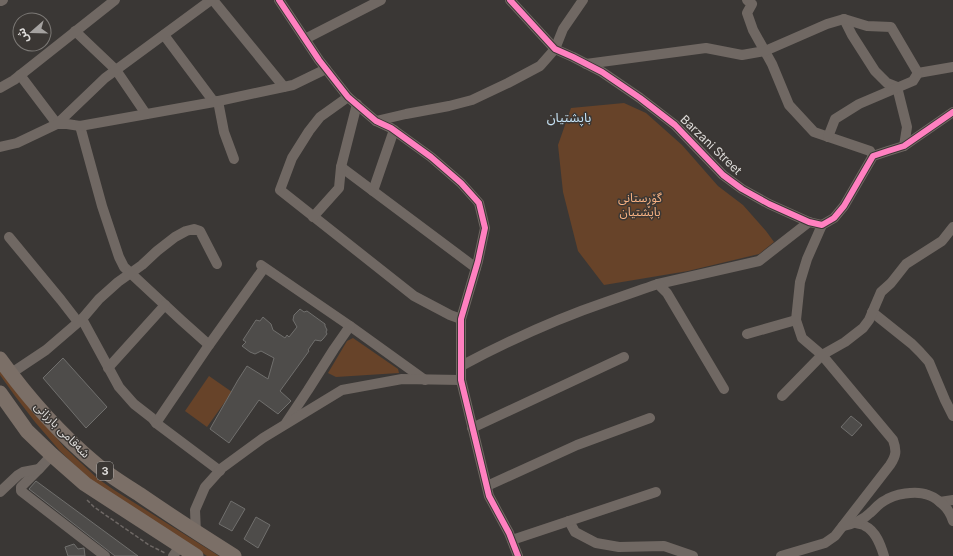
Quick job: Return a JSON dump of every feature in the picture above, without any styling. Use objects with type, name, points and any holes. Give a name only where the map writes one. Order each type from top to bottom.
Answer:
[{"type":"highway","name":"شەقامی بارزانی","points":[[0,360],[10,374],[64,436],[98,466],[196,533],[234,556]]},
{"type":"highway","name":"شەقامی بارزانی","points":[[0,393],[28,431],[52,455],[86,484],[176,551],[196,556]]},
{"type":"street","points":[[0,88],[20,75],[115,0]]},
{"type":"street","points":[[0,147],[17,143],[57,124],[105,78],[212,0],[284,87]]},
{"type":"street","points":[[279,0],[326,69],[348,97],[376,121],[394,130],[431,157],[462,183],[479,203],[485,228],[476,268],[461,319],[461,380],[489,496],[509,533],[518,556]]},
{"type":"street","points":[[305,39],[380,0]]},
{"type":"street","name":"Barzani Street","points":[[510,0],[555,49],[602,72],[640,98],[675,125],[723,175],[742,189],[769,204],[809,222],[822,225]]},
{"type":"street","points":[[376,121],[472,100],[540,66],[555,49],[563,29],[582,0]]},
{"type":"street","points":[[747,0],[752,4],[747,13],[753,30],[772,64],[789,105],[814,132],[870,151],[873,156]]},
{"type":"street","points":[[844,19],[852,35],[875,71],[887,83],[897,88],[907,127],[904,146]]},
{"type":"street","points":[[586,64],[706,48],[742,55],[765,51],[827,24],[844,19],[867,26],[891,26],[918,72]]},
{"type":"street","points":[[75,31],[116,70],[146,114]]},
{"type":"street","points":[[164,35],[216,101],[224,132],[234,159]]},
{"type":"street","points":[[918,72],[953,67]]},
{"type":"street","points":[[57,124],[80,126],[216,101],[293,85],[326,69]]},
{"type":"street","points":[[828,136],[835,119],[858,104],[913,81],[918,72]]},
{"type":"street","points":[[20,75],[57,124]]},
{"type":"street","points":[[348,97],[320,117],[309,131],[292,158],[280,190],[414,296],[450,315],[461,319]]},
{"type":"street","points":[[314,217],[339,188],[341,167],[357,104]]},
{"type":"street","points":[[781,556],[825,543],[835,536],[890,466],[895,456],[893,440],[822,355],[802,338],[796,320],[800,282],[807,259],[822,225],[834,218],[844,206],[873,156],[904,146],[953,112]]},
{"type":"street","points":[[80,126],[102,206],[119,257],[124,267],[210,345]]},
{"type":"street","points":[[373,191],[394,130]]},
{"type":"street","points":[[341,167],[476,268]]},
{"type":"street","points":[[461,366],[497,347],[548,324],[605,302],[658,284],[759,261],[809,222]]},
{"type":"street","points":[[782,396],[822,355],[845,342],[862,328],[869,320],[881,292],[891,283],[906,264],[942,241],[953,227]]},
{"type":"street","points":[[10,374],[46,350],[80,321],[99,299],[118,282],[142,265],[175,237],[186,231],[194,229],[200,231],[217,264]]},
{"type":"street","points":[[9,237],[80,321],[118,387],[134,404],[156,423],[220,471]]},
{"type":"street","points":[[156,423],[262,266],[350,326],[425,380]]},
{"type":"street","points":[[658,284],[667,293],[724,389]]},
{"type":"street","points":[[108,368],[166,305]]},
{"type":"street","points":[[872,312],[916,348],[929,362],[953,416]]},
{"type":"street","points":[[747,334],[796,320]]},
{"type":"street","points":[[283,426],[350,326]]},
{"type":"street","points":[[472,428],[624,357]]},
{"type":"street","points":[[196,533],[195,510],[205,487],[220,471],[263,438],[342,390],[402,380],[461,380]]},
{"type":"street","points":[[487,486],[578,445],[650,418]]},
{"type":"street","points":[[52,455],[21,487],[21,491],[106,556]]},
{"type":"street","points":[[0,492],[23,472],[39,469]]},
{"type":"street","points":[[512,540],[656,492]]},
{"type":"street","points":[[843,526],[856,523],[864,519],[884,500],[902,494],[915,493],[928,494],[936,499],[949,511],[953,520]]},
{"type":"street","points":[[940,502],[953,500]]},
{"type":"street","points":[[569,521],[575,532],[596,543],[619,547],[664,546],[693,556]]},
{"type":"street","points":[[856,523],[866,526],[873,532],[880,543],[884,556]]},
{"type":"green space","name":"گۆڕستانی باپشتیان","points":[[624,103],[646,113],[682,145],[718,186],[743,205],[774,242],[759,254],[688,271],[604,285],[578,251],[563,192],[558,145],[571,108]]},
{"type":"green space","points":[[353,338],[398,369],[399,373],[336,377],[328,373],[347,341]]},
{"type":"green space","points":[[0,364],[64,447],[97,478],[219,556],[207,556],[92,482],[60,451],[35,422],[0,375]]},
{"type":"green space","points":[[209,376],[232,392],[207,427],[185,411]]},
{"type":"building","points":[[300,309],[304,312],[307,311],[325,324],[327,334],[321,341],[315,340],[308,350],[309,351],[280,391],[291,401],[278,414],[259,400],[229,443],[210,429],[247,366],[268,379],[274,358],[261,351],[255,354],[250,352],[242,346],[246,342],[243,340],[256,320],[260,321],[263,317],[271,324],[273,330],[285,338],[287,335],[289,337],[297,327],[293,320],[294,315]]},
{"type":"building","points":[[63,358],[107,407],[86,428],[43,378]]},
{"type":"building","points":[[851,416],[862,425],[852,436],[841,427]]},
{"type":"building","points":[[36,481],[138,556],[115,556],[29,489]]},
{"type":"building","points":[[231,501],[245,509],[232,531],[219,524]]},
{"type":"building","points":[[256,517],[270,525],[258,548],[244,539]]},
{"type":"building","points":[[74,544],[78,549],[84,548],[85,556],[68,556],[65,547]]},
{"type":"cycle path","points":[[279,0],[319,60],[348,97],[376,121],[391,128],[431,157],[461,183],[479,203],[485,228],[478,261],[461,319],[461,380],[489,496],[509,533],[518,556]]},
{"type":"cycle path","points":[[510,0],[555,49],[602,72],[640,98],[675,125],[723,175],[742,189],[769,204],[809,222],[822,225],[834,218],[844,206],[873,156],[904,146],[953,112]]},
{"type":"district","name":"باپشتیان","points":[[569,117]]}]
